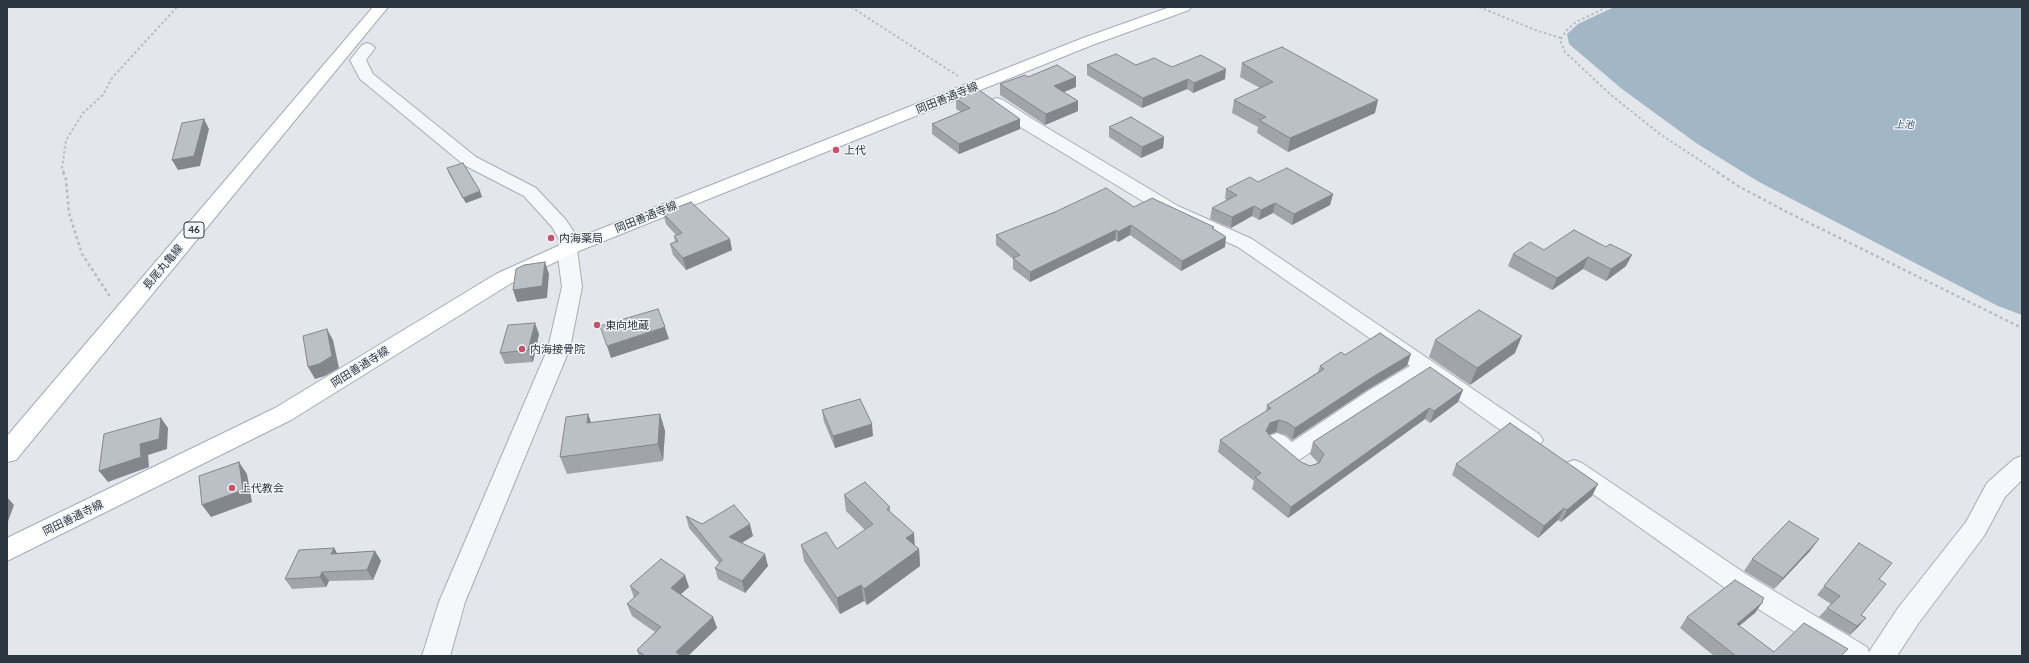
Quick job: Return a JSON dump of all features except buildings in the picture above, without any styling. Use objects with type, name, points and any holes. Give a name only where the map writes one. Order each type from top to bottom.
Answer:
[{"type":"main road","name":"長尾丸亀線","points":[[7,453],[381,7]]},
{"type":"main road","name":"岡田善通寺線","points":[[7,550],[283,414],[503,278],[566,249],[1089,41],[1184,7]]},
{"type":"street","points":[[335,61],[362,54],[366,76],[470,161],[530,192],[559,224],[570,241],[566,249],[572,287],[559,348],[452,602],[436,656]]},
{"type":"street","points":[[974,87],[1028,124],[1171,210],[1245,243],[1737,582],[1857,656]]},
{"type":"street","points":[[1292,454],[1376,397],[1426,367]]},
{"type":"street","points":[[1881,656],[1908,616],[1975,529],[1996,490],[2022,465]]},
{"type":"path","points":[[122,315],[82,254],[70,213],[66,180],[62,168],[66,140],[83,113],[103,95],[112,78],[177,7]]},
{"type":"path","points":[[851,7],[974,87]]},
{"type":"path","points":[[1479,7],[1538,31],[1561,38]]},
{"type":"path","points":[[1607,7],[1576,22],[1560,40],[1565,52],[1577,65],[1654,130],[1696,160],[1738,186],[1787,212],[2022,328]]},
{"type":"water","name":"上池","points":[[1614,7],[2022,7],[2022,315],[1998,306],[1759,182],[1696,143],[1622,89],[1569,44],[1567,34],[1578,24]]},
{"type":"place","name":"上代","points":[[836,150]]},
{"type":"place","name":"内海薬局","points":[[551,238]]},
{"type":"place","name":"東向地蔵","points":[[597,325]]},
{"type":"place","name":"内海接骨院","points":[[522,349]]},
{"type":"place","name":"上代教会","points":[[232,488]]}]
